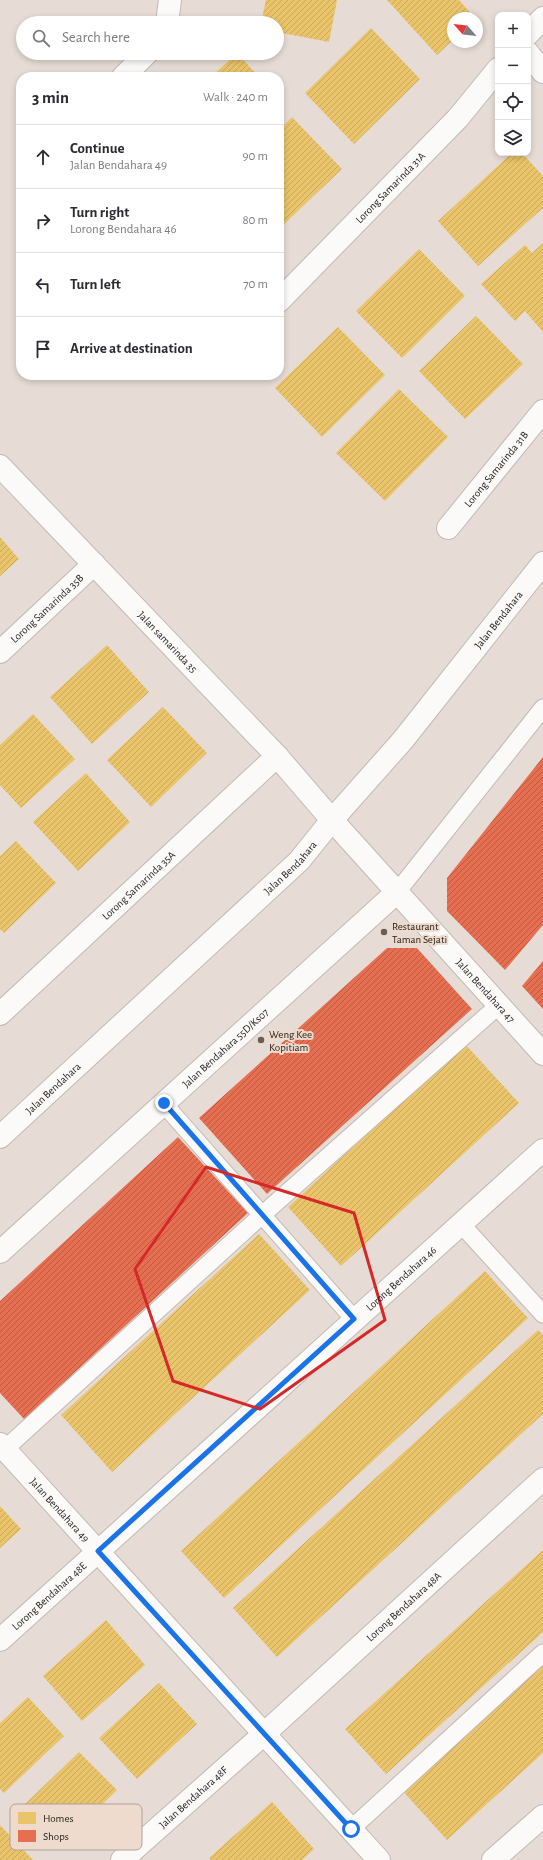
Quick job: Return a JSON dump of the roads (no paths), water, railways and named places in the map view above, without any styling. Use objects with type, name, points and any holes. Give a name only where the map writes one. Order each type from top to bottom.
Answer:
[{"type":"street","points":[[168,16],[170,0]]},
{"type":"street","points":[[531,31],[543,18]]},
{"type":"street","points":[[531,58],[543,72]]},
{"type":"street","points":[[127,72],[140,60]]},
{"type":"street","name":"Lorong Samarinda 31A","points":[[284,296],[458,118],[495,73]]},
{"type":"street","name":"Lorong Samarinda 31B","points":[[448,528],[543,411]]},
{"type":"street","name":"Jalan samarinda 35","points":[[0,466],[277,756],[332,820]]},
{"type":"street","name":"Jalan Bendahara","points":[[0,1137],[299,861],[332,820],[403,740],[543,563]]},
{"type":"street","name":"Lorong Samarinda 35B","points":[[0,652],[94,564]]},
{"type":"street","name":"Lorong Samarinda 35A","points":[[0,1014],[277,756]]},
{"type":"street","name":"Jalan Bendahara 47","points":[[332,820],[543,1054]]},
{"type":"street","name":"Jalan Bendahara 55D/Ks07","points":[[0,1252],[397,892]]},
{"type":"street","name":"Lorong Bendahara 46","points":[[98,1551],[543,1150]]},
{"type":"street","name":"Jalan Bendahara 49","points":[[3,1447],[379,1860]]},
{"type":"street","name":"Lorong Bendahara 48A","points":[[264,1734],[543,1479]]},
{"type":"street","name":"Lorong Bendahara 48E","points":[[0,1640],[98,1551]]},
{"type":"street","name":"Jalan Bendahara 48F","points":[[142,1842],[264,1734]]},
{"type":"street","points":[[493,1860],[543,1816]]},
{"type":"street","name":"Jalan Bendahara 48F","points":[[122,1860],[133,1850]]},
{"type":"lane","points":[[397,892],[543,708]]},
{"type":"lane","points":[[3,1447],[499,1005]]},
{"type":"lane","points":[[164,1103],[354,1319]]},
{"type":"lane","points":[[461,1224],[543,1314]]},
{"type":"lane","points":[[351,1829],[543,1653]]},
{"type":"place","name":"Restaurant Taman Sejati","points":[[384,932]]},
{"type":"place","name":"Weng Kee Kopitiam","points":[[261,1040]]}]
